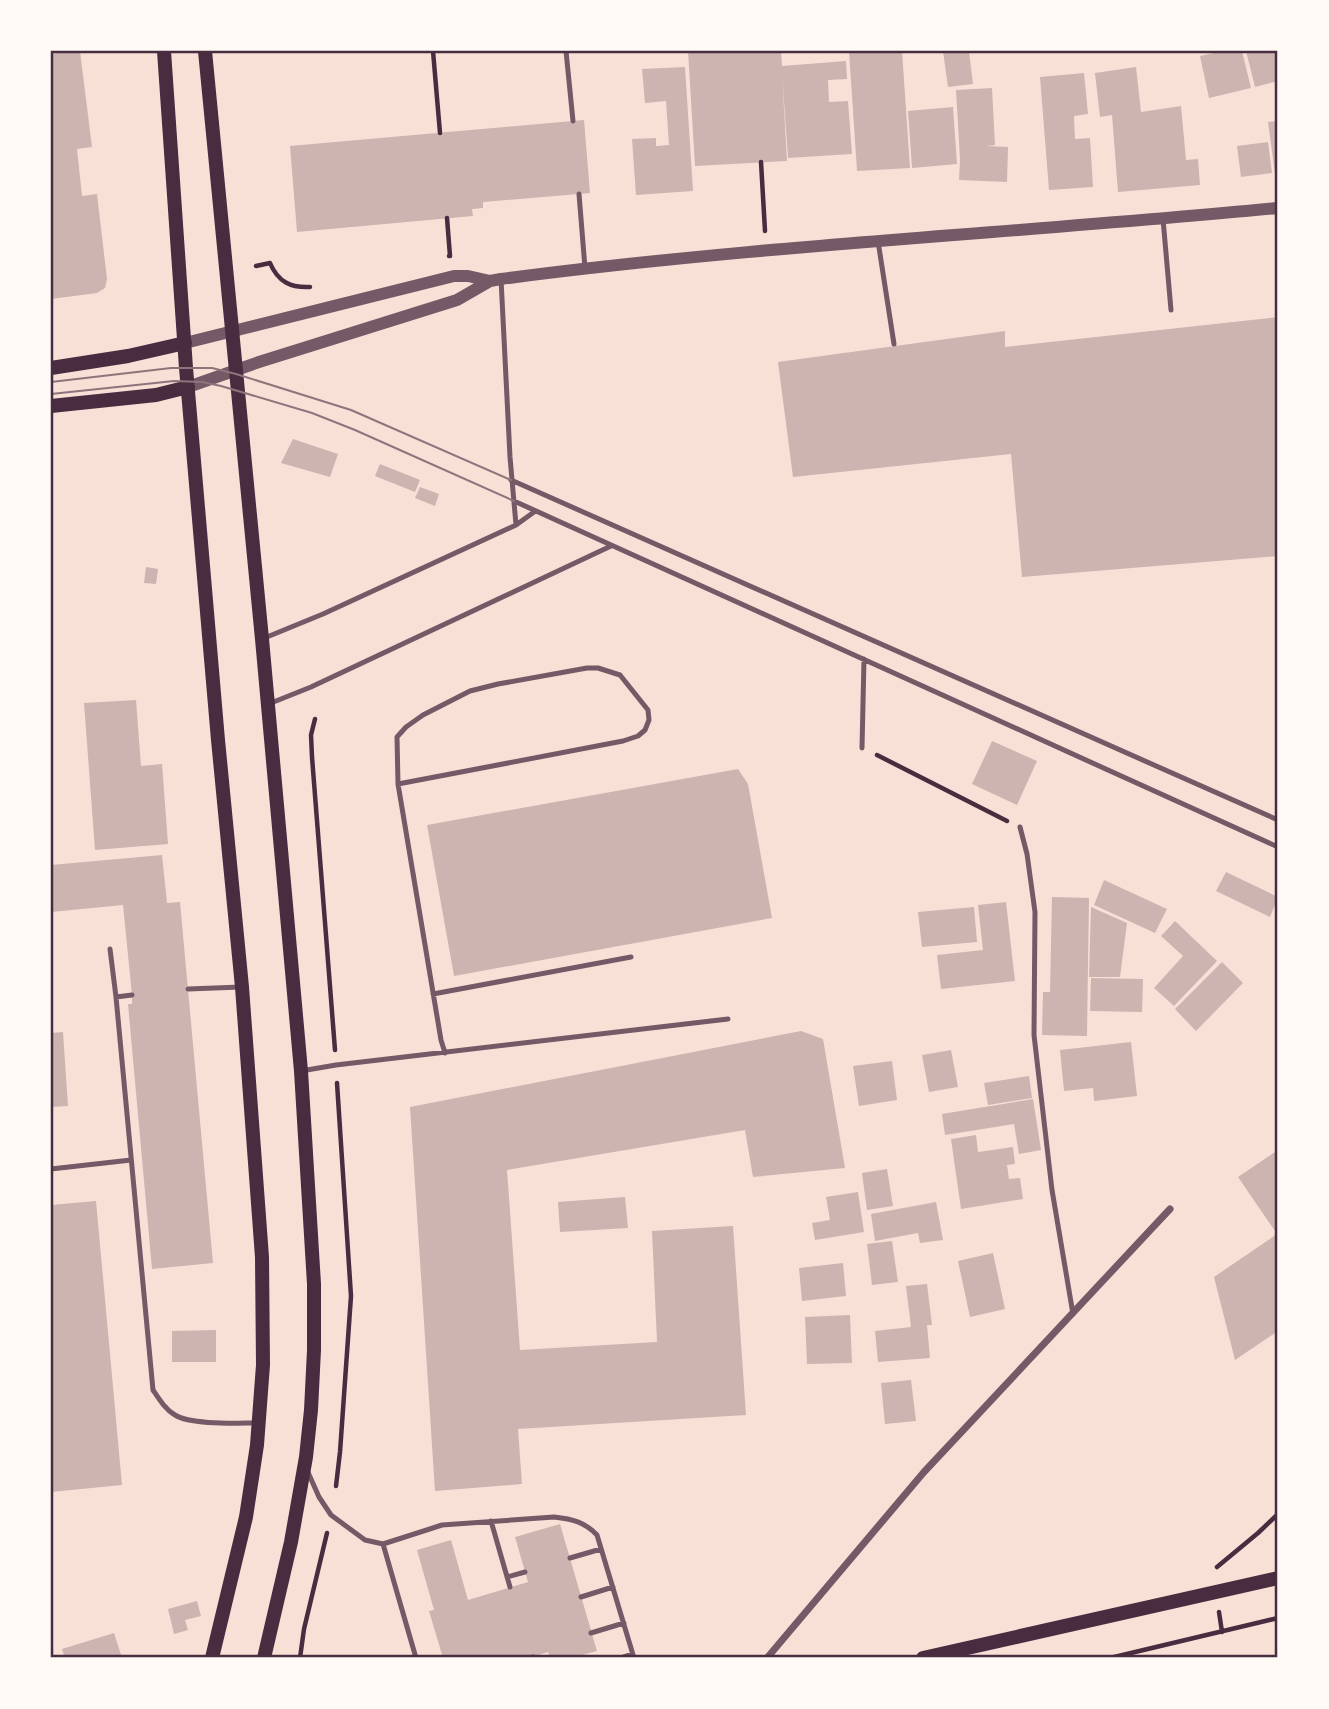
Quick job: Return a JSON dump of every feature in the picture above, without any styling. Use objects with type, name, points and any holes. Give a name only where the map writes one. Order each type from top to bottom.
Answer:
[{"type":"main road","points":[[164,51],[188,387],[242,987],[262,1257],[263,1365],[260,1423],[246,1517],[212,1658]]},
{"type":"main road","points":[[205,51],[301,1072],[314,1284],[312,1398],[304,1464],[291,1542],[264,1658]]},
{"type":"main road","points":[[51,368],[128,356],[185,343]]},
{"type":"main road","points":[[51,406],[156,395],[188,387]]},
{"type":"main road","points":[[923,1658],[1278,1578]]},
{"type":"street","points":[[185,343],[454,276],[495,280],[878,241],[1278,208]]},
{"type":"street","points":[[188,387],[457,300],[495,280]]},
{"type":"street","points":[[767,1658],[924,1472],[1170,1209]]},
{"type":"lane","points":[[566,51],[573,121]]},
{"type":"lane","points":[[579,194],[585,269]]},
{"type":"lane","points":[[1163,219],[1171,310]]},
{"type":"lane","points":[[878,241],[894,344]]},
{"type":"lane","points":[[495,280],[516,525]]},
{"type":"lane","points":[[512,480],[1278,820]]},
{"type":"lane","points":[[514,501],[1278,847]]},
{"type":"lane","points":[[262,639],[334,609],[516,525],[534,512]]},
{"type":"lane","points":[[268,704],[311,687],[611,546]]},
{"type":"lane","points":[[862,748],[864,659]]},
{"type":"lane","points":[[398,784],[623,741],[638,736],[645,730],[649,720],[648,710],[621,675],[598,668],[587,668],[470,691],[423,715],[397,737],[398,784],[445,1053]]},
{"type":"lane","points":[[1020,827],[1027,854],[1035,912],[1034,1035],[1052,1190],[1073,1314]]},
{"type":"lane","points":[[110,948],[152,1390],[167,1409],[187,1420],[260,1423]]},
{"type":"lane","points":[[433,994],[631,957]]},
{"type":"lane","points":[[188,989],[242,987]]},
{"type":"lane","points":[[116,997],[132,995]]},
{"type":"lane","points":[[301,1072],[336,1065],[728,1019]]},
{"type":"lane","points":[[51,1168],[131,1160]]},
{"type":"lane","points":[[304,1464],[331,1515],[365,1540],[383,1544],[442,1525],[554,1517],[571,1519],[588,1526],[597,1535],[633,1656],[620,1658]]},
{"type":"lane","points":[[491,1521],[510,1587]]},
{"type":"lane","points":[[383,1544],[415,1658]]},
{"type":"lane","points":[[570,1558],[601,1549]]},
{"type":"lane","points":[[507,1577],[525,1572]]},
{"type":"lane","points":[[581,1597],[613,1587]]},
{"type":"lane","points":[[591,1633],[624,1623]]},
{"type":"path","points":[[433,51],[440,133]]},
{"type":"path","points":[[761,162],[765,231]]},
{"type":"path","points":[[438,258],[450,256],[447,218]]},
{"type":"path","points":[[256,266],[270,263],[278,277],[289,285],[315,286]]},
{"type":"path","points":[[862,748],[1020,827]]},
{"type":"path","points":[[1258,1533],[1278,1514]]},
{"type":"path","points":[[1110,1658],[1278,1618]]},
{"type":"building","points":[[80,51],[92,147],[77,149],[82,196],[97,194],[107,279],[105,288],[97,293],[51,299],[51,54]]},
{"type":"building","points":[[688,51],[781,51],[782,66],[846,61],[847,79],[828,80],[829,102],[848,101],[852,154],[788,158],[782,73],[787,161],[695,166]]},
{"type":"building","points":[[849,51],[902,51],[910,168],[857,171]]},
{"type":"building","points":[[943,51],[969,51],[973,84],[948,87]]},
{"type":"building","points":[[1223,51],[1242,51],[1251,88],[1209,98],[1200,56]]},
{"type":"building","points":[[1246,51],[1278,51],[1278,81],[1255,87]]},
{"type":"building","points":[[685,67],[693,191],[636,195],[632,139],[656,138],[656,146],[669,145],[666,101],[645,103],[642,69]]},
{"type":"building","points":[[1136,67],[1141,112],[1181,106],[1186,160],[1198,159],[1200,185],[1118,192],[1112,115],[1100,117],[1095,73]]},
{"type":"building","points":[[1084,73],[1088,114],[1074,116],[1075,139],[1090,138],[1093,187],[1049,190],[1040,77]]},
{"type":"building","points":[[992,88],[995,145],[986,146],[1008,147],[1007,182],[959,180],[956,90]]},
{"type":"building","points":[[953,107],[957,164],[912,168],[908,111]]},
{"type":"building","points":[[584,120],[590,193],[483,202],[483,208],[472,209],[473,216],[297,232],[290,146]]},
{"type":"building","points":[[1278,121],[1278,173],[1275,174],[1268,122]]},
{"type":"building","points":[[1268,142],[1272,173],[1241,177],[1237,146]]},
{"type":"building","points":[[1278,317],[1278,556],[1022,577],[1011,454],[793,477],[778,362],[1005,331],[1005,347]]},
{"type":"building","points":[[293,439],[338,454],[330,477],[281,463]]},
{"type":"building","points":[[380,464],[420,480],[415,492],[375,476]]},
{"type":"building","points":[[420,487],[439,494],[435,506],[415,498]]},
{"type":"building","points":[[146,567],[158,569],[156,584],[144,583]]},
{"type":"building","points":[[136,700],[141,766],[162,764],[168,844],[95,850],[84,703]]},
{"type":"building","points":[[992,741],[1037,761],[1017,805],[972,784]]},
{"type":"building","points":[[738,769],[748,784],[772,918],[454,976],[427,825]]},
{"type":"building","points":[[162,855],[167,903],[180,902],[213,1263],[152,1269],[128,1004],[132,1004],[132,995],[123,905],[51,912],[51,865]]},
{"type":"building","points":[[1226,872],[1278,897],[1270,917],[1216,891]]},
{"type":"building","points":[[1104,880],[1167,909],[1155,933],[1094,905]]},
{"type":"building","points":[[1052,897],[1089,898],[1087,1036],[1042,1035],[1043,992],[1050,992]]},
{"type":"building","points":[[1006,902],[1015,981],[941,989],[937,955],[983,950],[978,905]]},
{"type":"building","points":[[974,907],[977,942],[922,947],[918,912]]},
{"type":"building","points":[[1091,907],[1127,923],[1120,977],[1089,977]]},
{"type":"building","points":[[1175,921],[1217,961],[1174,1006],[1154,988],[1183,956],[1161,936]]},
{"type":"building","points":[[1222,962],[1243,983],[1196,1031],[1175,1009]]},
{"type":"building","points":[[1091,978],[1143,979],[1142,1012],[1090,1011]]},
{"type":"building","points":[[801,1031],[823,1039],[845,1168],[753,1177],[745,1130],[507,1170],[520,1350],[657,1342],[652,1231],[733,1226],[746,1415],[518,1429],[522,1484],[435,1491],[410,1107]]},
{"type":"building","points":[[63,1032],[68,1106],[51,1107],[51,1033]]},
{"type":"building","points":[[1131,1042],[1137,1096],[1094,1101],[1093,1088],[1064,1091],[1060,1050]]},
{"type":"building","points":[[951,1050],[958,1087],[929,1092],[922,1055]]},
{"type":"building","points":[[892,1061],[897,1100],[859,1106],[853,1066]]},
{"type":"building","points":[[1029,1076],[1032,1098],[988,1105],[984,1083]]},
{"type":"building","points":[[1033,1099],[1041,1150],[1019,1154],[1014,1124],[945,1135],[942,1114]]},
{"type":"building","points":[[976,1135],[978,1152],[1013,1147],[1015,1164],[1007,1165],[1009,1179],[1020,1178],[1023,1199],[961,1209],[951,1139]]},
{"type":"building","points":[[1278,1150],[1278,1331],[1235,1360],[1214,1277],[1277,1234],[1238,1177]]},
{"type":"building","points":[[887,1169],[893,1206],[867,1210],[862,1173]]},
{"type":"building","points":[[858,1192],[864,1232],[815,1240],[812,1223],[830,1220],[826,1197]]},
{"type":"building","points":[[625,1197],[628,1228],[560,1232],[558,1202]]},
{"type":"building","points":[[96,1201],[122,1485],[51,1492],[51,1205]]},
{"type":"building","points":[[936,1202],[943,1240],[920,1243],[918,1233],[875,1241],[871,1214]]},
{"type":"building","points":[[892,1241],[898,1282],[872,1285],[867,1244]]},
{"type":"building","points":[[993,1253],[1005,1309],[970,1317],[958,1261]]},
{"type":"building","points":[[843,1263],[846,1296],[802,1301],[799,1268]]},
{"type":"building","points":[[927,1284],[932,1325],[927,1325],[930,1358],[878,1362],[875,1331],[911,1327],[906,1286]]},
{"type":"building","points":[[850,1315],[852,1363],[807,1364],[805,1317]]},
{"type":"building","points":[[216,1330],[216,1362],[172,1362],[172,1331]]},
{"type":"building","points":[[911,1380],[916,1421],[885,1424],[881,1383]]},
{"type":"building","points":[[560,1524],[597,1651],[571,1658],[550,1658],[548,1652],[529,1658],[443,1658],[429,1611],[434,1610],[417,1550],[451,1540],[468,1600],[528,1582],[515,1537]]},
{"type":"building","points":[[197,1601],[201,1616],[185,1620],[188,1630],[174,1634],[168,1609]]},
{"type":"building","points":[[114,1633],[122,1658],[65,1658],[62,1649]]},
{"type":"tram line","points":[[51,382],[171,368],[212,368],[351,410],[511,480]]},
{"type":"tram line","points":[[51,394],[174,381],[221,386],[312,413],[514,501]]}]
